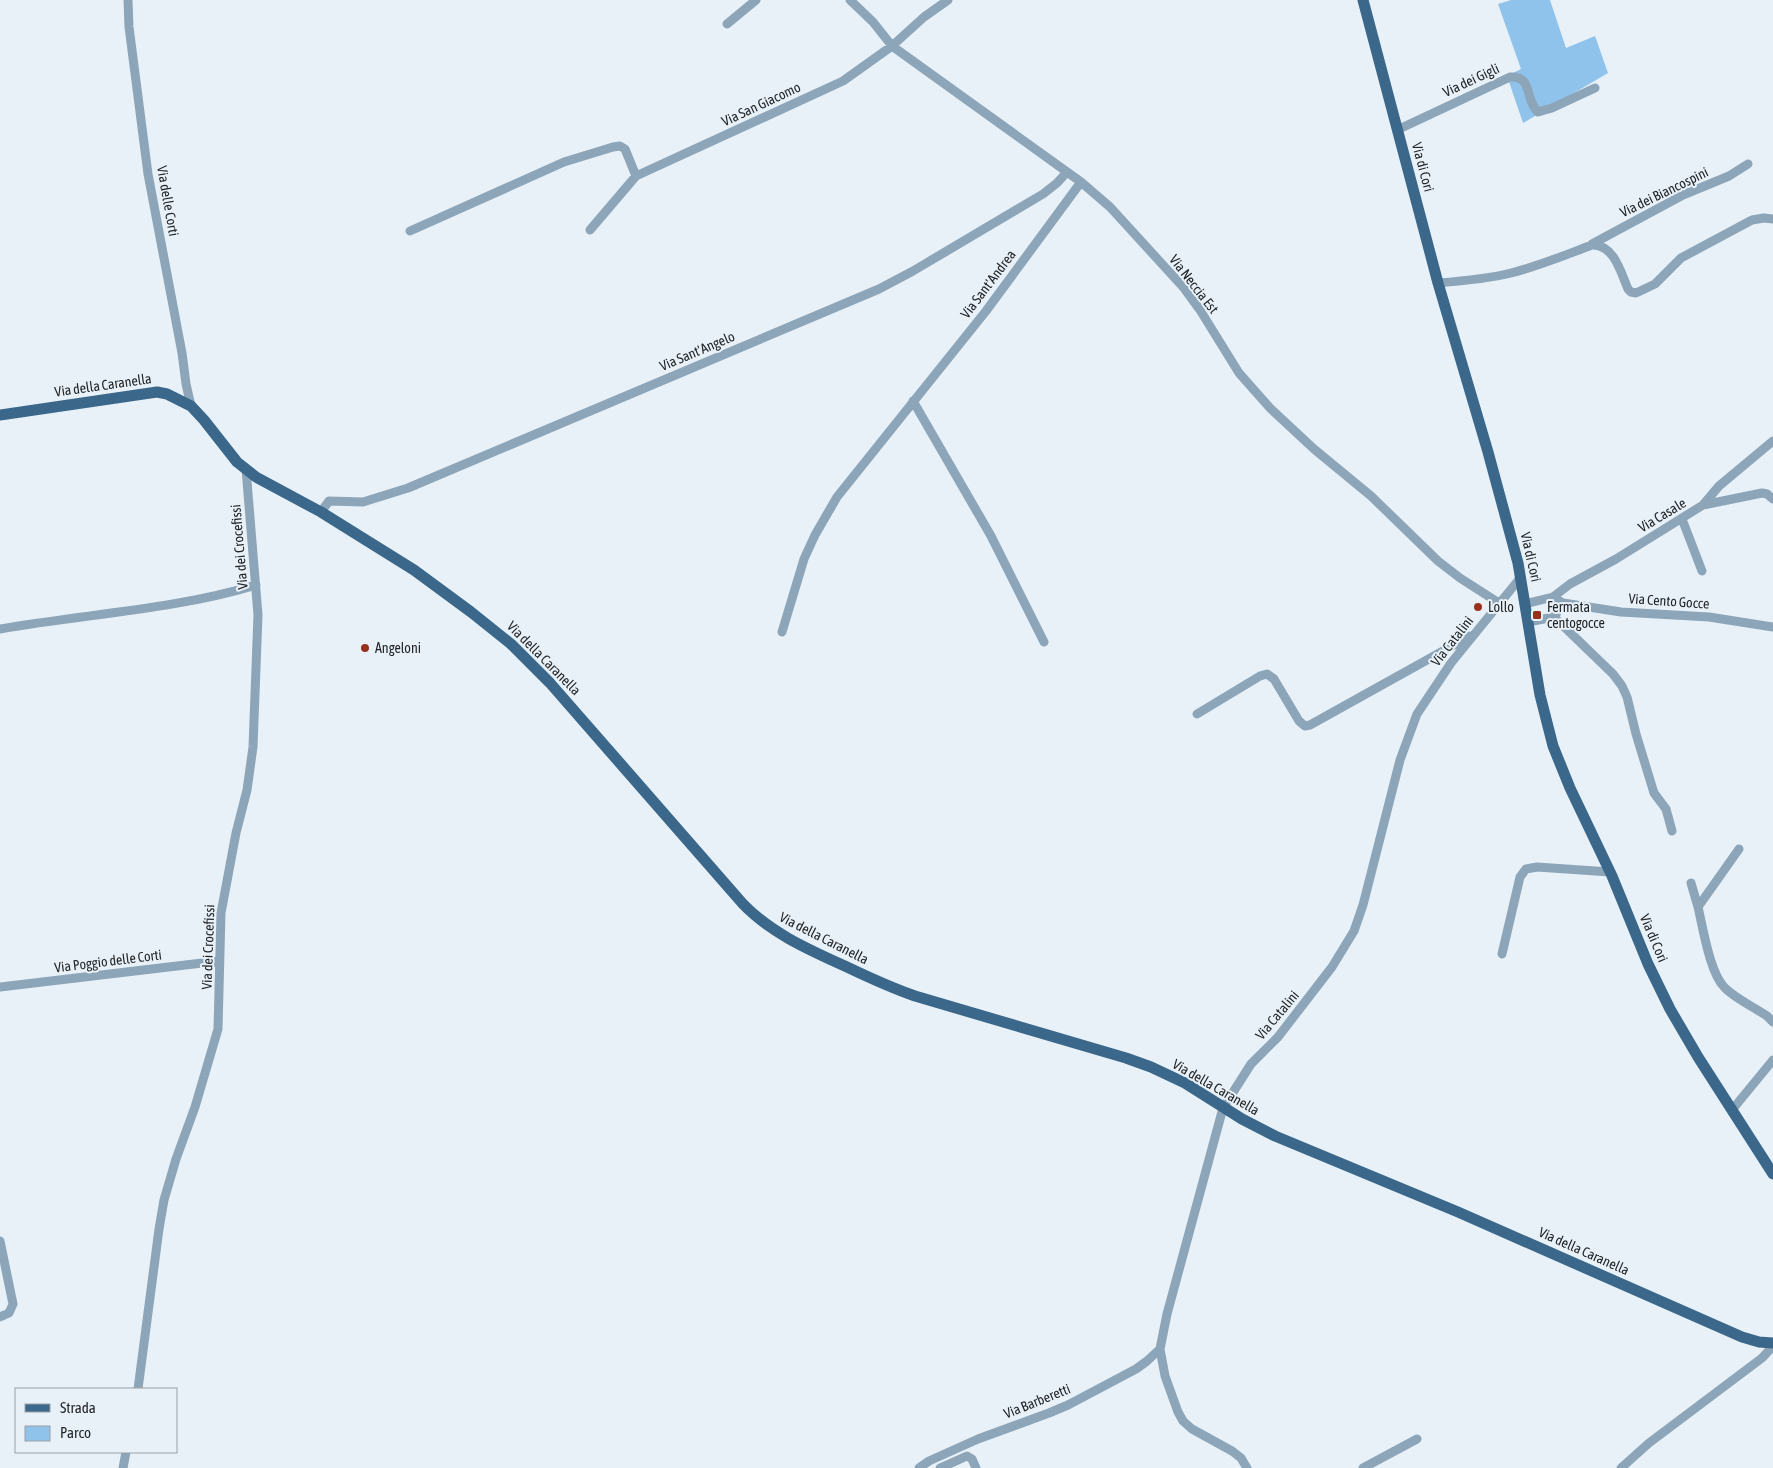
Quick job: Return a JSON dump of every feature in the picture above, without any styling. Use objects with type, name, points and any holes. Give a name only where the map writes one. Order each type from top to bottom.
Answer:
[{"type":"main road","name":"Via di Cori","points":[[1363,0],[1438,283],[1488,452],[1521,576],[1540,695],[1551,740],[1570,788],[1610,872],[1648,964],[1670,1009],[1690,1044],[1773,1174]]},
{"type":"main road","name":"Via della Caranella","points":[[0,416],[157,392],[167,394],[191,406],[237,462],[246,469],[265,482],[321,512],[426,577],[521,653],[567,702],[743,904],[759,920],[775,931],[826,958],[914,996],[1141,1064],[1184,1083],[1223,1108],[1275,1136],[1458,1212],[1742,1337],[1773,1345]]},
{"type":"street","name":"Via delle Corti","points":[[128,0],[129,27],[148,174],[191,406]]},
{"type":"street","points":[[727,24],[756,0]]},
{"type":"street","name":"Via Neccia Est","points":[[850,0],[873,22],[892,46],[1081,182],[1110,207],[1184,288],[1239,373],[1270,408],[1314,449],[1366,492],[1438,561],[1460,578],[1499,603]]},
{"type":"street","name":"Via San Giacomo","points":[[590,230],[636,176],[843,82],[892,46],[924,16],[948,0]]},
{"type":"street","name":"Via dei Gigli","points":[[1397,130],[1510,77],[1519,77],[1523,80],[1534,108],[1538,112],[1552,108],[1595,88]]},
{"type":"street","points":[[410,231],[559,164],[613,147],[620,146],[625,149],[636,176]]},
{"type":"street","name":"Via dei Biancospini","points":[[1438,283],[1480,279],[1511,273],[1592,245],[1676,199],[1729,176],[1748,164]]},
{"type":"street","name":"Via Sant'Angelo","points":[[321,512],[329,501],[360,503],[408,488],[879,289],[913,271],[1046,192],[1067,172]]},
{"type":"street","name":"Via Sant'Andrea","points":[[782,632],[804,559],[833,503],[853,474],[986,311],[1081,182]]},
{"type":"street","points":[[1592,245],[1602,246],[1609,251],[1628,289],[1630,292],[1636,293],[1659,281],[1677,261],[1702,247],[1752,220],[1773,219]]},
{"type":"street","points":[[913,401],[991,536],[1044,642]]},
{"type":"street","name":"Via Casale","points":[[1553,597],[1565,586],[1616,559],[1703,505],[1719,486],[1773,441]]},
{"type":"street","name":"Via dei Crocefissi","points":[[138,1388],[159,1229],[166,1192],[195,1107],[218,1029],[222,901],[248,784],[253,747],[258,615],[246,469]]},
{"type":"street","points":[[1703,505],[1762,493],[1767,494],[1773,499]]},
{"type":"street","points":[[1682,519],[1702,571]]},
{"type":"street","name":"Via Catalini","points":[[1248,1468],[1241,1458],[1232,1451],[1201,1436],[1183,1421],[1176,1409],[1166,1379],[1160,1349],[1167,1314],[1223,1108],[1251,1064],[1275,1041],[1304,1004],[1332,967],[1351,936],[1363,905],[1400,760],[1412,726],[1433,689],[1521,576]]},
{"type":"street","points":[[0,629],[112,614],[230,592],[256,585]]},
{"type":"street","points":[[1525,604],[1553,597],[1562,603],[1554,617],[1528,622]]},
{"type":"street","name":"Via Cento Gocce","points":[[1562,603],[1626,612],[1704,617],[1773,627]]},
{"type":"street","points":[[1554,617],[1613,674],[1622,686],[1627,697],[1654,793],[1666,809],[1672,831]]},
{"type":"street","points":[[1197,714],[1260,676],[1267,674],[1274,679],[1299,721],[1305,726],[1310,726],[1475,633]]},
{"type":"street","points":[[1698,907],[1739,849]]},
{"type":"street","points":[[1502,954],[1520,877],[1524,871],[1537,867],[1610,872]]},
{"type":"street","points":[[1691,883],[1714,970],[1720,982],[1726,989],[1773,1022]]},
{"type":"street","name":"Via Poggio delle Corti","points":[[0,987],[219,960]]},
{"type":"street","points":[[1732,1110],[1773,1060]]},
{"type":"street","points":[[0,1241],[13,1304],[9,1313],[0,1317]]},
{"type":"street","points":[[1621,1468],[1649,1443],[1762,1358],[1773,1345]]},
{"type":"street","name":"Via Barberetti","points":[[919,1468],[978,1439],[1063,1407],[1136,1369],[1160,1349]]},
{"type":"street","points":[[1363,1468],[1417,1439]]},
{"type":"street","points":[[123,1468],[126,1453]]},
{"type":"street","points":[[940,1468],[967,1456],[972,1459],[976,1468]]},
{"type":"green space","points":[[1511,0],[1550,0],[1566,48],[1595,36],[1608,73],[1523,123],[1507,76],[1521,69],[1498,4]]},
{"type":"place","name":"Lollo","points":[[1478,607]]},
{"type":"place","name":"Fermata centogocce","points":[[1537,615]]},
{"type":"place","name":"Angeloni","points":[[365,648]]}]
